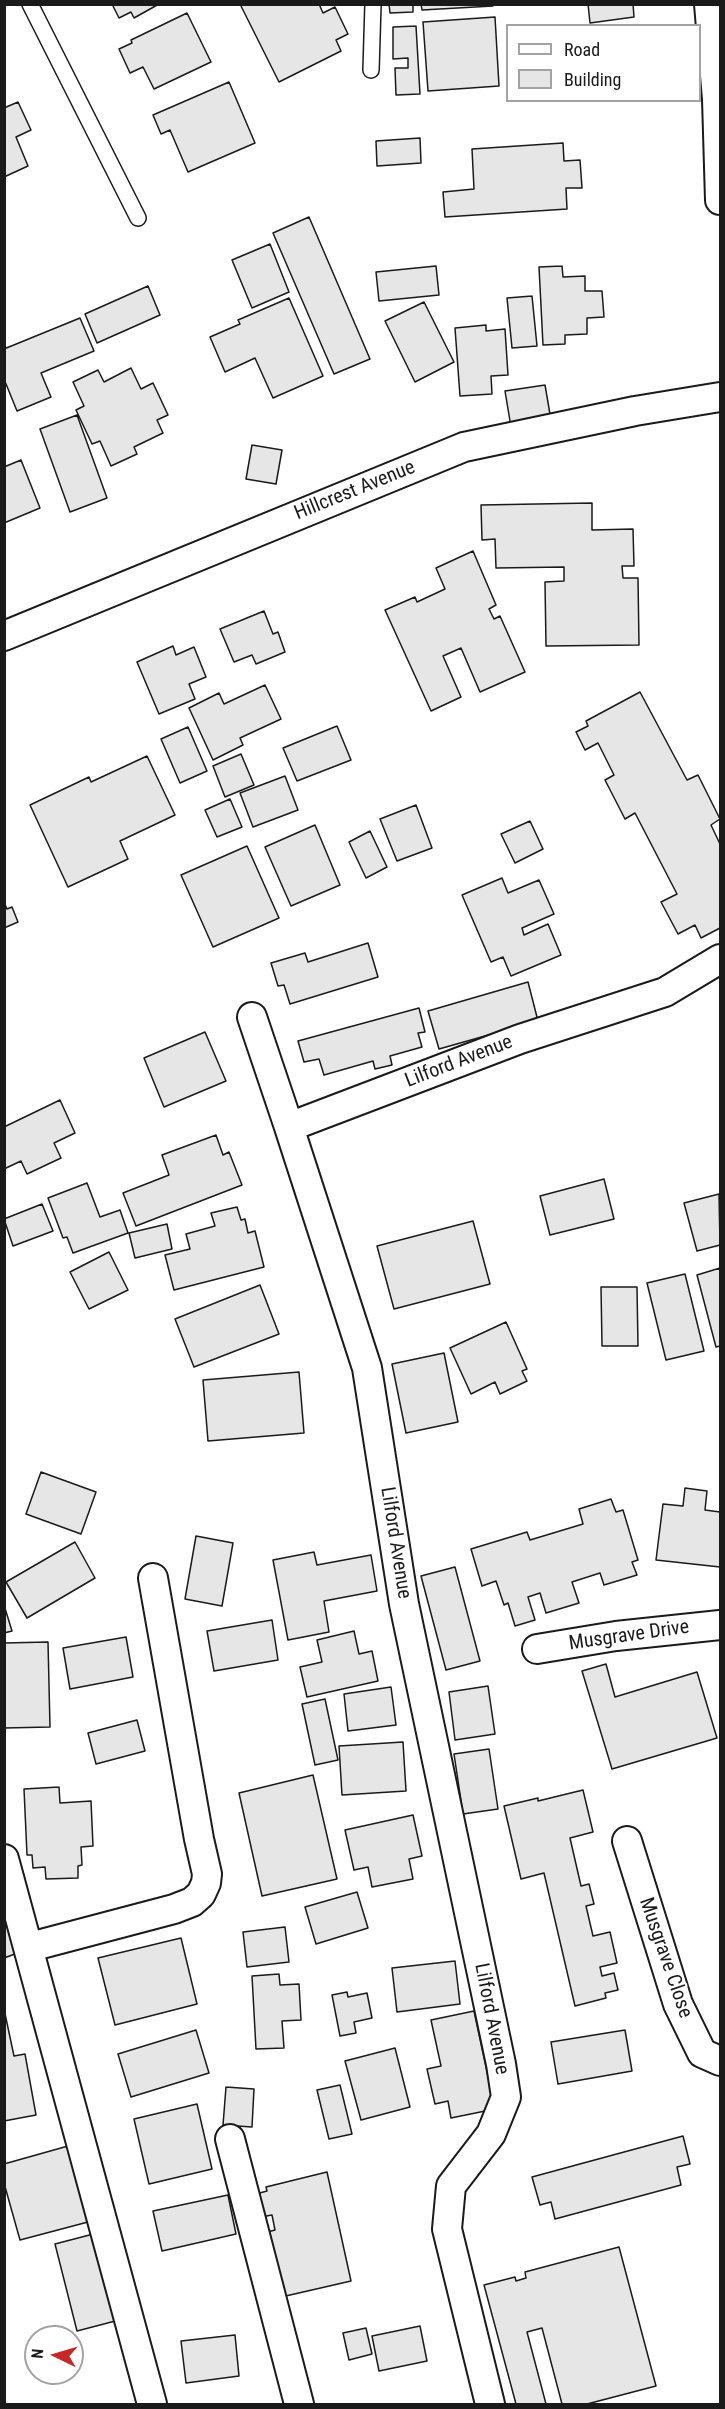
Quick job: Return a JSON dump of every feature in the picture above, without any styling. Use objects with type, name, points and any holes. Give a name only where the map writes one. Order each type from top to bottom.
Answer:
[{"type":"street","points":[[709,4],[718,98],[720,200]]},
{"type":"street","name":"Hillcrest Avenue","points":[[4,636],[464,447],[635,411],[720,397]]},
{"type":"street","name":"Lilford Avenue","points":[[490,2404],[447,2229],[451,2186],[491,2134],[506,2097],[505,2086],[404,1604],[367,1368],[290,1126],[520,1039],[665,992],[720,959]]},
{"type":"street","points":[[252,1017],[290,1126]]},
{"type":"street","points":[[30,1947],[174,1909],[192,1902],[201,1894],[206,1883],[207,1874],[196,1828],[153,1578]]},
{"type":"street","name":"Musgrave Drive","points":[[537,1649],[616,1636],[720,1625]]},
{"type":"street","name":"Musgrave Close","points":[[627,1841],[678,2004],[702,2053],[720,2061]]},
{"type":"street","points":[[4,1859],[30,1947],[152,2404]]},
{"type":"street","points":[[230,2139],[299,2404]]},
{"type":"lane","points":[[30,4],[138,218]]},
{"type":"lane","points":[[371,70],[373,4]]},
{"type":"building","points":[[112,4],[159,4],[134,18],[131,12],[119,18]]},
{"type":"building","points":[[240,4],[319,4],[323,13],[335,7],[348,34],[336,40],[341,51],[279,82]]},
{"type":"building","points":[[389,4],[413,4],[413,12],[390,13]]},
{"type":"building","points":[[421,4],[493,4],[493,6],[422,10]]},
{"type":"building","points":[[588,4],[633,4],[634,17],[590,23]]},
{"type":"building","points":[[187,13],[211,62],[154,89],[143,67],[130,73],[119,49],[132,43],[131,40]]},
{"type":"building","points":[[495,17],[499,86],[428,91],[423,22]]},
{"type":"building","points":[[416,26],[420,94],[396,95],[395,68],[408,68],[408,58],[393,59],[393,27]]},
{"type":"building","points":[[229,82],[255,143],[188,172],[170,130],[161,134],[153,115]]},
{"type":"building","points":[[18,102],[31,130],[16,137],[28,166],[4,177],[4,108]]},
{"type":"building","points":[[420,138],[421,163],[377,166],[376,141]]},
{"type":"building","points":[[563,143],[564,161],[580,160],[582,188],[566,188],[567,209],[445,217],[443,192],[474,189],[472,149]]},
{"type":"building","points":[[309,217],[370,359],[334,374],[273,233]]},
{"type":"building","points":[[270,244],[289,292],[252,308],[232,260]]},
{"type":"building","points":[[436,266],[439,295],[379,301],[376,272]]},
{"type":"building","points":[[562,266],[563,277],[585,276],[585,291],[602,291],[604,317],[587,318],[587,334],[565,335],[565,344],[543,345],[539,267]]},
{"type":"building","points":[[148,286],[160,315],[97,343],[85,314]]},
{"type":"building","points":[[532,296],[537,346],[512,348],[507,298]]},
{"type":"building","points":[[289,298],[323,376],[273,398],[255,358],[225,372],[210,337],[240,324],[238,320]]},
{"type":"building","points":[[424,302],[454,362],[415,382],[385,321]]},
{"type":"building","points":[[80,318],[94,351],[41,373],[51,397],[17,411],[4,379],[4,349]]},
{"type":"building","points":[[486,325],[486,331],[505,329],[508,375],[491,376],[492,394],[460,396],[455,328]]},
{"type":"building","points":[[131,368],[141,389],[153,383],[168,415],[157,420],[163,433],[134,447],[137,454],[111,466],[100,441],[92,444],[76,410],[84,406],[73,382],[98,370],[104,382]]},
{"type":"building","points":[[545,385],[551,420],[511,427],[505,391]]},
{"type":"building","points":[[77,415],[107,498],[70,512],[40,429]]},
{"type":"building","points":[[252,445],[282,450],[276,484],[246,479]]},
{"type":"building","points":[[21,460],[40,508],[4,523],[4,467]]},
{"type":"building","points":[[592,503],[592,530],[633,529],[634,566],[622,566],[623,578],[638,578],[639,645],[546,646],[545,582],[564,581],[564,567],[496,568],[495,539],[482,540],[481,505]]},
{"type":"building","points":[[473,551],[496,605],[489,609],[494,619],[500,616],[525,672],[480,692],[461,648],[443,656],[461,697],[431,711],[385,610],[415,597],[417,602],[445,589],[436,568]]},
{"type":"building","points":[[264,611],[273,634],[278,632],[285,652],[256,664],[252,655],[234,662],[220,629]]},
{"type":"building","points":[[173,646],[176,655],[194,647],[206,677],[189,684],[195,699],[159,714],[137,662]]},
{"type":"building","points":[[265,685],[281,719],[240,738],[243,745],[213,760],[189,708],[219,693],[224,704]]},
{"type":"building","points":[[640,692],[687,780],[698,775],[720,819],[711,825],[720,844],[720,928],[701,938],[695,925],[678,934],[661,902],[677,894],[635,813],[625,819],[605,780],[614,775],[598,743],[585,750],[576,732],[588,726],[586,721]]},
{"type":"building","points":[[337,726],[351,760],[297,781],[283,748]]},
{"type":"building","points":[[188,727],[207,771],[180,783],[161,739]]},
{"type":"building","points":[[241,754],[254,785],[225,797],[213,766]]},
{"type":"building","points":[[147,756],[175,815],[120,841],[128,859],[68,887],[30,805],[89,777],[91,782]]},
{"type":"building","points":[[285,776],[298,810],[253,827],[240,793]]},
{"type":"building","points":[[230,799],[242,827],[217,837],[205,810]]},
{"type":"building","points":[[416,805],[432,848],[397,861],[380,819]]},
{"type":"building","points":[[530,821],[543,849],[515,863],[501,834]]},
{"type":"building","points":[[315,825],[340,885],[291,906],[265,847]]},
{"type":"building","points":[[370,831],[387,867],[366,878],[349,842]]},
{"type":"building","points":[[247,846],[279,918],[213,947],[181,875]]},
{"type":"building","points":[[502,878],[508,893],[539,880],[554,914],[522,928],[524,935],[548,924],[561,955],[511,976],[503,957],[491,962],[462,895]]},
{"type":"building","points":[[4,902],[7,909],[12,907],[18,922],[4,928]]},
{"type":"building","points":[[368,943],[378,977],[290,1004],[284,985],[278,986],[271,963],[305,953],[308,962]]},
{"type":"building","points":[[528,982],[538,1021],[439,1049],[428,1011]]},
{"type":"building","points":[[419,1008],[425,1032],[418,1033],[422,1047],[390,1056],[392,1065],[375,1069],[373,1061],[324,1075],[319,1059],[304,1062],[298,1041]]},
{"type":"building","points":[[205,1032],[226,1081],[164,1107],[144,1058]]},
{"type":"building","points":[[60,1100],[75,1133],[54,1143],[61,1158],[27,1174],[21,1161],[4,1169],[4,1127]]},
{"type":"building","points":[[216,1135],[223,1155],[229,1152],[242,1185],[136,1226],[123,1193],[169,1175],[162,1155]]},
{"type":"building","points":[[604,1179],[614,1219],[550,1235],[540,1196]]},
{"type":"building","points":[[87,1183],[100,1217],[120,1210],[128,1233],[73,1253],[67,1237],[63,1238],[48,1198]]},
{"type":"building","points":[[719,1194],[720,1245],[697,1251],[684,1203]]},
{"type":"building","points":[[42,1204],[53,1231],[13,1246],[4,1219]]},
{"type":"building","points":[[237,1207],[241,1220],[245,1219],[248,1233],[255,1231],[264,1267],[174,1290],[165,1255],[190,1249],[186,1234],[215,1226],[211,1213]]},
{"type":"building","points":[[473,1221],[490,1284],[394,1309],[377,1246]]},
{"type":"building","points":[[167,1224],[172,1249],[135,1258],[129,1233]]},
{"type":"building","points":[[109,1252],[128,1290],[89,1309],[70,1272]]},
{"type":"building","points":[[720,1268],[720,1346],[716,1347],[697,1275]]},
{"type":"building","points":[[685,1274],[704,1351],[666,1360],[647,1283]]},
{"type":"building","points":[[260,1285],[279,1334],[194,1367],[175,1319]]},
{"type":"building","points":[[601,1287],[637,1287],[638,1346],[602,1346]]},
{"type":"building","points":[[506,1322],[527,1369],[522,1371],[527,1381],[500,1394],[495,1382],[471,1394],[450,1348]]},
{"type":"building","points":[[444,1353],[458,1422],[406,1433],[392,1364]]},
{"type":"building","points":[[299,1372],[304,1433],[208,1441],[203,1380]]},
{"type":"building","points":[[41,1472],[96,1492],[81,1534],[26,1514]]},
{"type":"building","points":[[685,1488],[707,1491],[705,1510],[720,1512],[720,1567],[656,1560],[663,1504],[683,1506]]},
{"type":"building","points":[[611,1499],[616,1512],[623,1510],[638,1560],[632,1562],[637,1575],[604,1585],[600,1573],[572,1582],[579,1603],[546,1613],[540,1593],[528,1597],[535,1620],[515,1626],[508,1603],[504,1605],[496,1581],[482,1586],[471,1549],[527,1532],[530,1540],[583,1524],[579,1509]]},
{"type":"building","points":[[196,1536],[233,1543],[222,1606],[185,1599]]},
{"type":"building","points":[[75,1542],[95,1578],[27,1618],[6,1582]]},
{"type":"building","points":[[314,1552],[317,1565],[371,1555],[377,1591],[324,1601],[329,1632],[288,1640],[273,1560]]},
{"type":"building","points":[[455,1567],[480,1661],[446,1670],[421,1576]]},
{"type":"building","points":[[4,1605],[12,1631],[4,1633]]},
{"type":"building","points":[[272,1620],[278,1660],[214,1671],[207,1631]]},
{"type":"building","points":[[354,1631],[359,1654],[372,1651],[378,1681],[307,1697],[300,1667],[322,1662],[317,1640]]},
{"type":"building","points":[[126,1637],[133,1677],[70,1689],[63,1648]]},
{"type":"building","points":[[48,1642],[50,1727],[4,1728],[4,1643]]},
{"type":"building","points":[[606,1664],[615,1697],[697,1672],[717,1738],[612,1769],[582,1671]]},
{"type":"building","points":[[488,1686],[495,1734],[455,1740],[449,1692]]},
{"type":"building","points":[[391,1687],[396,1725],[348,1731],[344,1694]]},
{"type":"building","points":[[325,1699],[338,1760],[315,1765],[302,1704]]},
{"type":"building","points":[[137,1720],[145,1751],[96,1764],[88,1733]]},
{"type":"building","points":[[403,1742],[406,1791],[342,1795],[339,1746]]},
{"type":"building","points":[[489,1749],[498,1809],[463,1814],[454,1754]]},
{"type":"building","points":[[313,1775],[337,1879],[262,1896],[239,1793]]},
{"type":"building","points":[[59,1787],[60,1803],[91,1801],[93,1846],[81,1847],[82,1865],[78,1866],[78,1878],[46,1879],[45,1867],[33,1868],[32,1855],[27,1855],[24,1789]]},
{"type":"building","points":[[583,1790],[593,1832],[570,1838],[581,1886],[589,1884],[594,1904],[586,1906],[593,1936],[610,1932],[617,1963],[600,1967],[602,1976],[614,1973],[618,1990],[605,1993],[606,1998],[575,2006],[544,1873],[521,1879],[504,1806],[538,1798],[538,1801]]},
{"type":"building","points":[[413,1815],[422,1856],[409,1859],[413,1879],[372,1887],[368,1867],[354,1870],[345,1830]]},
{"type":"building","points":[[357,1892],[368,1928],[316,1944],[305,1907]]},
{"type":"building","points":[[4,1909],[17,1942],[12,1944],[15,1954],[4,1958]]},
{"type":"building","points":[[285,1927],[289,1962],[247,1967],[243,1932]]},
{"type":"building","points":[[181,1938],[197,2004],[115,2025],[98,1958]]},
{"type":"building","points":[[455,1961],[460,2004],[397,2012],[392,1968]]},
{"type":"building","points":[[279,1974],[280,1985],[299,1984],[301,2020],[282,2021],[284,2048],[256,2049],[252,1976]]},
{"type":"building","points":[[347,1992],[348,1997],[367,1993],[372,2018],[354,2022],[356,2033],[340,2036],[332,1995]]},
{"type":"building","points":[[4,2009],[14,2056],[25,2054],[36,2115],[4,2121]]},
{"type":"building","points":[[474,2011],[495,2109],[451,2118],[448,2101],[435,2104],[427,2069],[441,2066],[431,2020]]},
{"type":"building","points":[[196,2030],[209,2073],[131,2097],[118,2054]]},
{"type":"building","points":[[625,2030],[632,2071],[558,2084],[551,2042]]},
{"type":"building","points":[[395,2048],[410,2107],[361,2120],[345,2061]]},
{"type":"building","points":[[340,2085],[352,2134],[329,2139],[317,2090]]},
{"type":"building","points":[[226,2087],[254,2089],[252,2127],[223,2125]]},
{"type":"building","points":[[197,2104],[212,2169],[149,2184],[134,2119]]},
{"type":"building","points":[[683,2136],[690,2164],[677,2167],[681,2185],[555,2219],[551,2202],[540,2205],[532,2177]]},
{"type":"building","points":[[68,2146],[88,2222],[20,2240],[4,2183],[4,2164]]},
{"type":"building","points":[[327,2172],[351,2281],[277,2298],[263,2233],[275,2230],[272,2215],[261,2217],[256,2194],[267,2191],[266,2187]]},
{"type":"building","points":[[228,2195],[236,2234],[162,2251],[153,2211]]},
{"type":"building","points":[[101,2232],[123,2319],[84,2329],[84,2325],[75,2325],[55,2244]]},
{"type":"building","points":[[619,2247],[656,2386],[587,2404],[562,2404],[542,2328],[527,2332],[546,2404],[516,2404],[484,2285],[515,2277],[516,2281],[526,2278],[525,2272]]},
{"type":"building","points":[[420,2326],[427,2361],[379,2371],[372,2336]]},
{"type":"building","points":[[366,2328],[372,2354],[349,2360],[343,2333]]},
{"type":"building","points":[[235,2335],[239,2376],[186,2383],[181,2341]]}]
